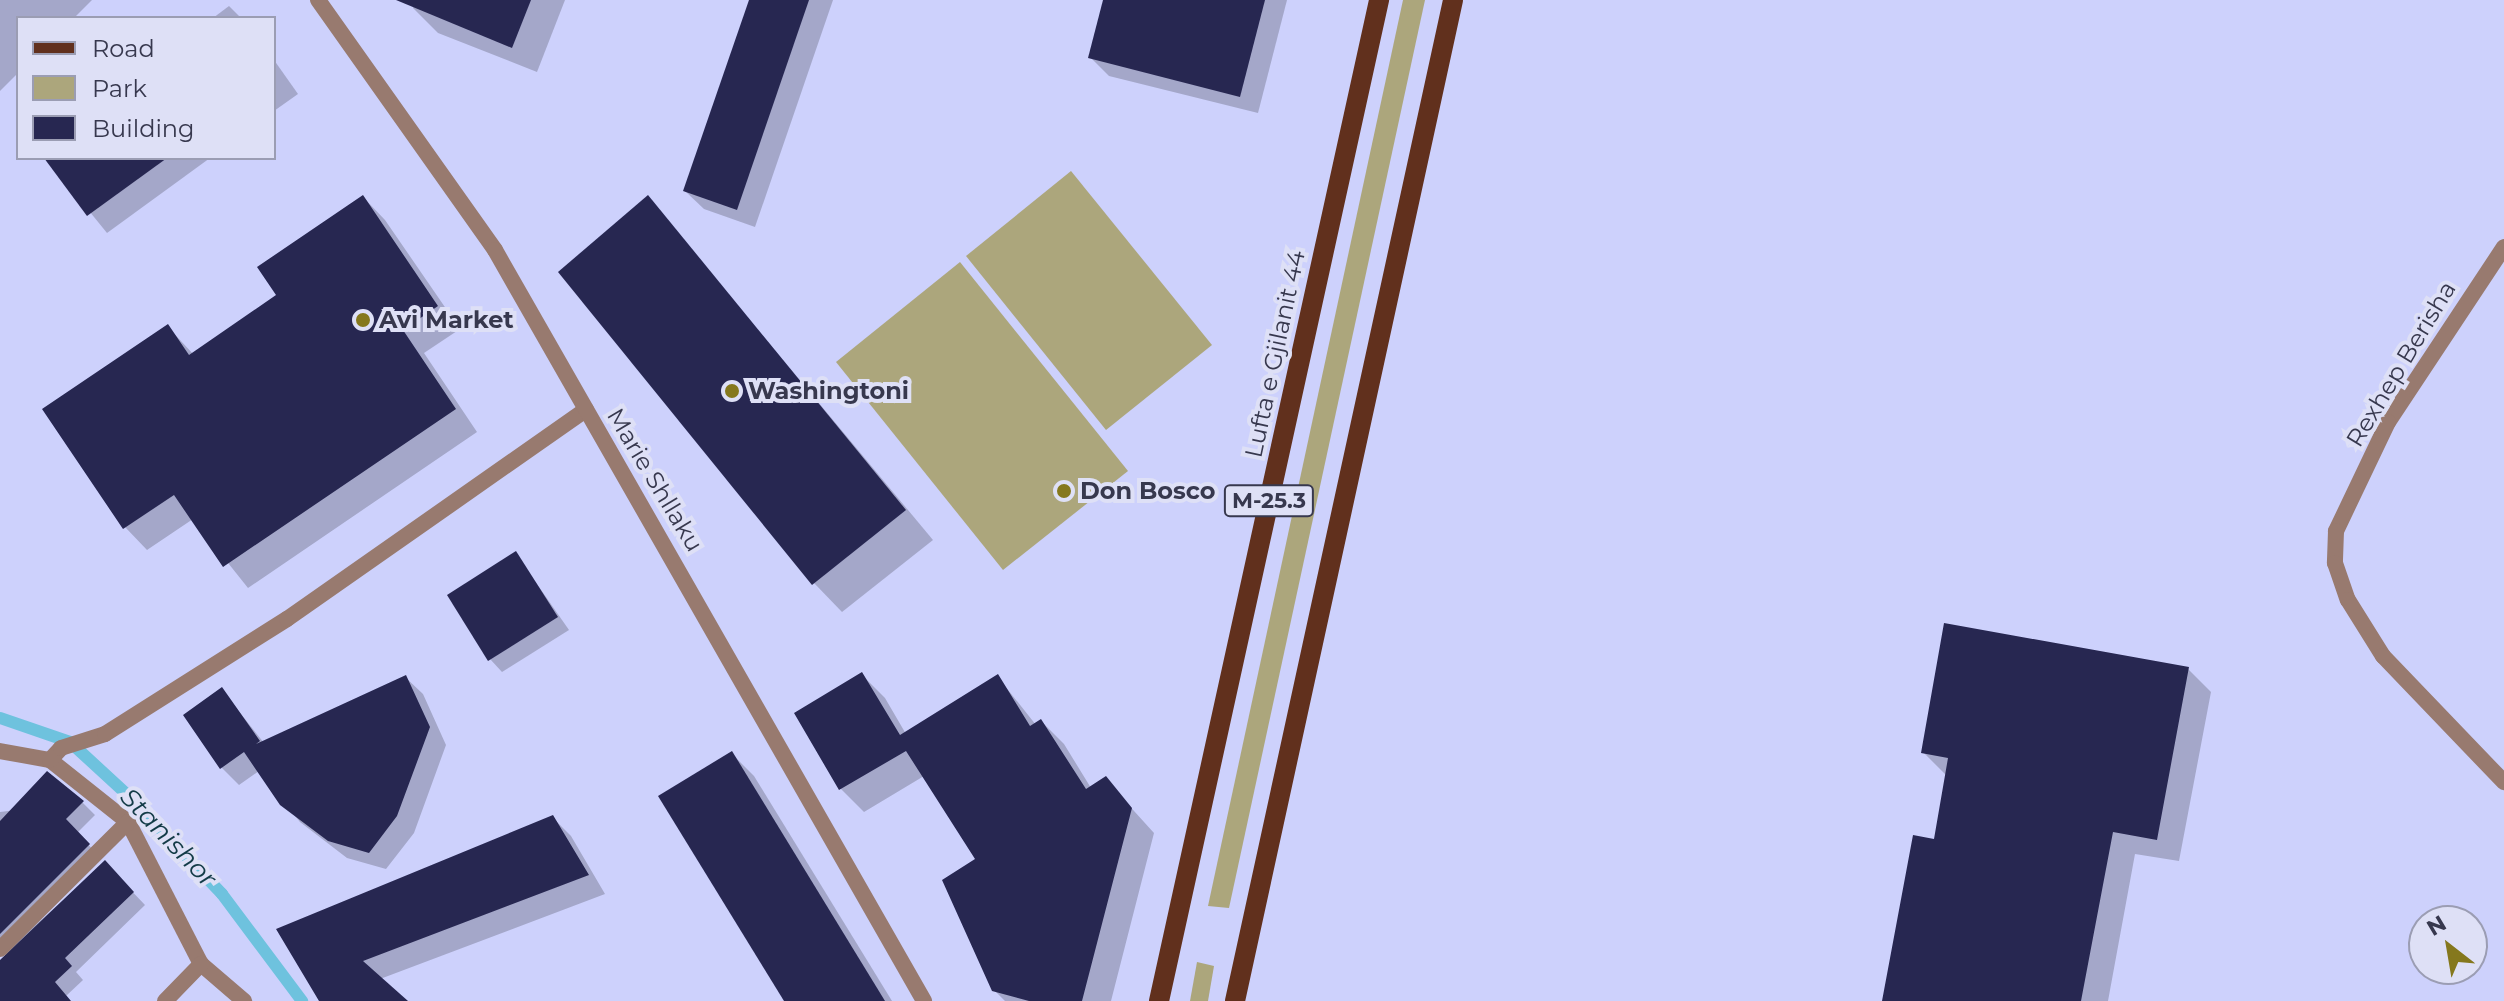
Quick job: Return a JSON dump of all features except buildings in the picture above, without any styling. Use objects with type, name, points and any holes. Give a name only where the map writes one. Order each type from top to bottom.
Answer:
[{"type":"main road","name":"Lufta e Gjilanit 44","points":[[1159,1001],[1379,0]]},
{"type":"main road","name":"M-25.3","points":[[1235,1001],[1453,0]]},
{"type":"street","name":"Marie Shllaku","points":[[318,0],[495,250],[924,1001]]},
{"type":"street","name":"Rexhep Berisha","points":[[2504,247],[2388,422],[2336,531],[2335,563],[2348,600],[2383,656],[2504,782]]},
{"type":"street","points":[[0,751],[55,754],[105,734],[287,619],[586,410]]},
{"type":"street","points":[[55,754],[128,822],[201,964],[244,1001]]},
{"type":"street","points":[[0,949],[128,822]]},
{"type":"street","points":[[165,1001],[201,964]]},
{"type":"green space","points":[[1403,0],[1425,0],[1229,908],[1208,906]]},
{"type":"green space","points":[[1071,171],[1212,345],[1106,430],[966,256]]},
{"type":"green space","points":[[960,262],[1128,471],[1003,570],[836,362]]},
{"type":"green space","points":[[1197,962],[1214,966],[1208,1001],[1190,1001]]},
{"type":"waterway","name":"Stanishor","points":[[0,718],[70,742],[132,799],[222,894],[302,1001]]},
{"type":"place","name":"Avi Market","points":[[363,320]]},
{"type":"place","name":"Washingtoni","points":[[732,391]]},
{"type":"place","name":"Don Bosco","points":[[1064,491]]}]
